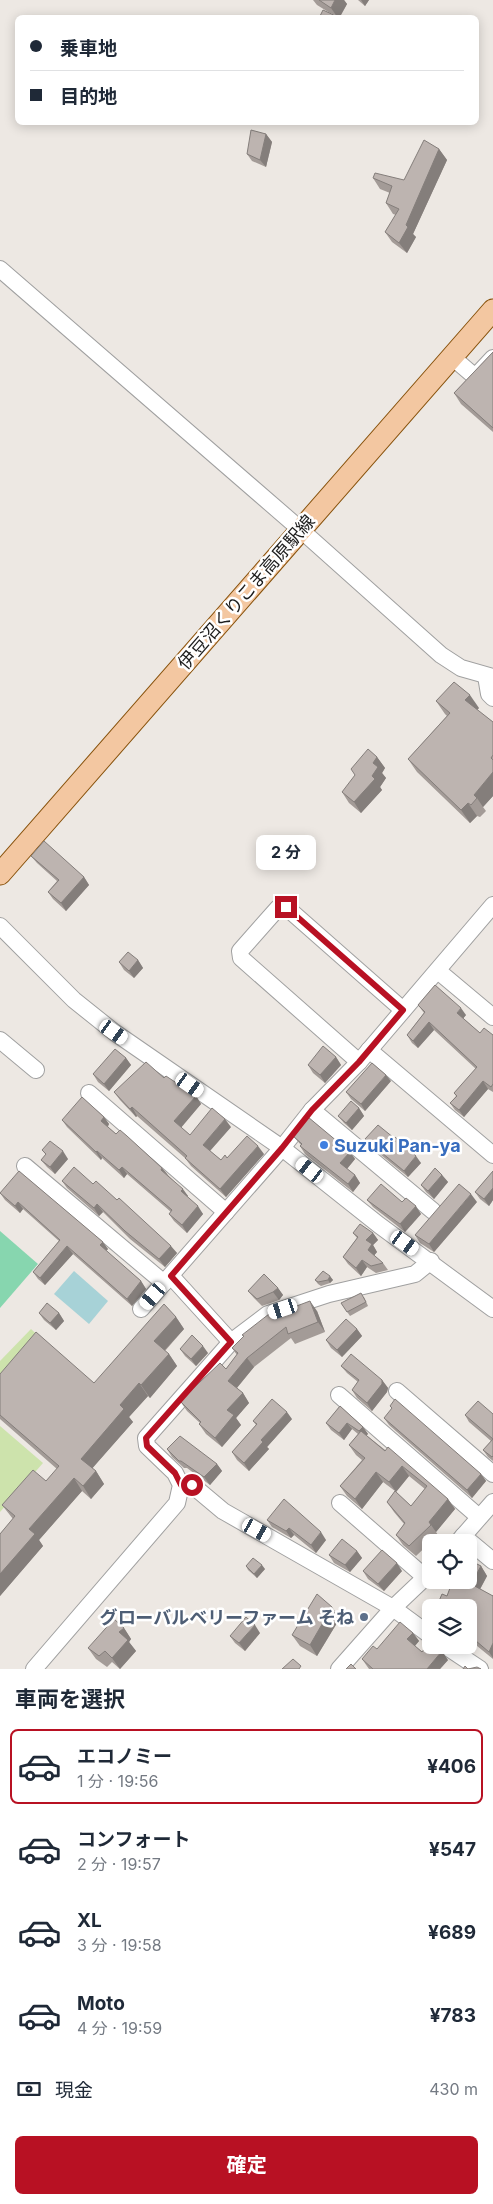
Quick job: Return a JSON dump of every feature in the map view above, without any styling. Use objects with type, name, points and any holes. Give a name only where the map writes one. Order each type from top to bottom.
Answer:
[{"type":"main road","name":"伊豆沼くりこま高原駅線","points":[[0,874],[493,310]]},
{"type":"street","points":[[0,269],[441,655],[461,668],[489,677],[489,694],[493,698]]},
{"type":"street","points":[[452,357],[473,375],[478,374],[493,358]]},
{"type":"street","points":[[141,1309],[282,1148],[312,1110],[364,1056],[493,905]]},
{"type":"street","points":[[403,1010],[286,907],[278,908],[240,951],[242,958],[364,1056],[493,1155]]},
{"type":"street","points":[[0,926],[74,1000],[114,1032],[282,1148],[380,1225],[431,1261],[493,1309]]},
{"type":"street","points":[[438,970],[493,1017]]},
{"type":"street","points":[[0,1040],[36,1070]]},
{"type":"street","points":[[89,1093],[226,1212]]},
{"type":"street","points":[[312,1110],[433,1211]]},
{"type":"street","points":[[25,1166],[167,1279],[231,1342]]},
{"type":"street","points":[[34,1669],[177,1503],[181,1485],[175,1473],[147,1446],[146,1438],[231,1342],[268,1314],[329,1294],[415,1274],[431,1261]]},
{"type":"street","points":[[397,1391],[493,1474]]},
{"type":"street","points":[[339,1395],[479,1517]]},
{"type":"street","points":[[181,1485],[192,1485],[223,1511],[393,1608],[422,1629]]},
{"type":"street","points":[[465,1534],[493,1502]]},
{"type":"street","points":[[340,1503],[422,1570]]},
{"type":"street","points":[[477,1550],[493,1561]]},
{"type":"street","points":[[339,1669],[393,1608],[422,1581]]},
{"type":"street","points":[[458,1654],[480,1669]]},
{"type":"green space","points":[[0,1231],[38,1264],[0,1308]]},
{"type":"green space","points":[[31,1329],[45,1342],[0,1393],[0,1361]]},
{"type":"green space","points":[[0,1426],[43,1463],[0,1512]]},
{"type":"water","points":[[74,1271],[108,1301],[89,1324],[54,1294]]},
{"type":"building","points":[[319,0],[335,0],[331,8]]},
{"type":"building","points":[[323,10],[334,15],[320,15]]},
{"type":"building","points":[[251,130],[266,134],[260,160],[247,154]]},
{"type":"building","points":[[424,140],[439,149],[406,225],[408,227],[399,243],[385,232],[399,209],[386,203],[392,186],[373,178],[375,173],[404,180]]},
{"type":"building","points":[[493,352],[493,428],[454,393]]},
{"type":"building","points":[[454,682],[470,695],[465,700],[493,722],[493,755],[491,758],[493,760],[493,772],[474,795],[477,798],[471,805],[468,803],[461,810],[408,759],[450,713],[436,701]]},
{"type":"building","points":[[368,749],[377,757],[373,763],[378,767],[372,776],[375,779],[354,802],[342,792],[355,775],[351,769]]},
{"type":"building","points":[[44,841],[84,877],[61,903],[48,892],[59,880],[31,856]]},
{"type":"building","points":[[128,952],[138,960],[129,971],[119,962]]},
{"type":"building","points":[[435,985],[461,1008],[457,1013],[480,1033],[484,1028],[493,1035],[493,1084],[491,1087],[483,1081],[459,1110],[450,1103],[457,1096],[454,1093],[477,1067],[429,1022],[413,1041],[407,1035],[425,1012],[418,1005]]},
{"type":"building","points":[[323,1046],[336,1057],[320,1075],[308,1065]]},
{"type":"building","points":[[115,1049],[126,1058],[104,1084],[93,1074]]},
{"type":"building","points":[[146,1062],[164,1078],[166,1076],[196,1096],[174,1121],[190,1135],[212,1108],[225,1119],[203,1145],[221,1160],[225,1155],[227,1158],[247,1136],[258,1146],[220,1189],[185,1158],[187,1156],[132,1107],[130,1109],[114,1092]]},
{"type":"building","points":[[372,1063],[386,1075],[361,1104],[346,1092]]},
{"type":"building","points":[[82,1097],[104,1117],[101,1121],[116,1134],[120,1130],[127,1136],[162,1168],[161,1170],[183,1189],[181,1191],[198,1206],[182,1225],[169,1214],[172,1210],[122,1167],[119,1170],[96,1152],[62,1120]]},
{"type":"building","points":[[351,1101],[359,1108],[346,1123],[338,1116]]},
{"type":"building","points":[[308,1117],[350,1152],[340,1163],[355,1175],[348,1184],[300,1146],[302,1144],[293,1136]]},
{"type":"building","points":[[378,1125],[416,1156],[404,1171],[365,1139]]},
{"type":"building","points":[[50,1141],[63,1151],[50,1167],[41,1160],[46,1154],[42,1150]]},
{"type":"building","points":[[74,1167],[93,1184],[96,1181],[117,1200],[119,1198],[171,1246],[159,1259],[125,1231],[97,1204],[94,1208],[62,1181]]},
{"type":"building","points":[[435,1168],[442,1175],[428,1191],[421,1185]]},
{"type":"building","points":[[19,1171],[103,1242],[100,1245],[141,1281],[127,1299],[67,1246],[40,1278],[33,1272],[60,1240],[18,1202],[15,1206],[0,1193]]},
{"type":"building","points":[[493,1171],[493,1188],[484,1199],[475,1192]]},
{"type":"building","points":[[381,1184],[402,1202],[406,1198],[416,1206],[400,1224],[367,1200]]},
{"type":"building","points":[[459,1184],[471,1194],[429,1244],[415,1235]]},
{"type":"building","points":[[360,1224],[373,1233],[366,1240],[372,1244],[368,1250],[383,1263],[371,1266],[362,1260],[356,1268],[343,1257],[358,1237],[353,1233]]},
{"type":"building","points":[[323,1271],[330,1276],[328,1280],[318,1282],[315,1280]]},
{"type":"building","points":[[264,1274],[278,1288],[257,1299],[248,1291]]},
{"type":"building","points":[[361,1293],[366,1302],[347,1312],[341,1303]]},
{"type":"building","points":[[310,1301],[318,1322],[288,1334],[286,1327],[247,1358],[228,1381],[243,1393],[227,1410],[234,1415],[215,1438],[199,1424],[201,1422],[180,1401],[220,1363],[226,1369],[238,1353],[232,1348],[244,1336],[242,1335],[269,1314],[270,1316]]},
{"type":"building","points":[[47,1303],[59,1313],[50,1323],[39,1313]]},
{"type":"building","points":[[164,1304],[176,1317],[154,1341],[169,1354],[141,1385],[139,1383],[120,1405],[124,1409],[81,1459],[96,1471],[83,1486],[74,1478],[29,1529],[35,1534],[0,1574],[0,1534],[15,1516],[2,1505],[33,1470],[46,1481],[59,1466],[0,1415],[0,1374],[36,1332],[94,1383]]},
{"type":"building","points":[[346,1319],[357,1329],[337,1350],[326,1340]]},
{"type":"building","points":[[192,1335],[203,1346],[191,1359],[180,1349]]},
{"type":"building","points":[[351,1354],[382,1380],[382,1384],[367,1403],[352,1390],[359,1380],[341,1366]]},
{"type":"building","points":[[272,1399],[287,1412],[261,1440],[263,1442],[244,1463],[232,1452],[257,1424],[253,1421]]},
{"type":"building","points":[[395,1399],[481,1474],[467,1490],[384,1418],[392,1408],[390,1406]]},
{"type":"building","points":[[478,1401],[493,1414],[493,1439],[465,1415]]},
{"type":"building","points":[[340,1406],[363,1427],[359,1431],[347,1423],[339,1433],[326,1423]]},
{"type":"building","points":[[361,1431],[385,1451],[388,1447],[448,1499],[429,1522],[431,1525],[409,1546],[396,1535],[405,1523],[387,1502],[395,1491],[411,1506],[427,1486],[402,1466],[389,1482],[376,1472],[355,1499],[340,1486],[365,1458],[349,1445]]},
{"type":"building","points":[[180,1436],[217,1464],[204,1477],[179,1461],[167,1449]]},
{"type":"building","points":[[493,1439],[493,1456],[492,1457],[483,1450]]},
{"type":"building","points":[[284,1499],[321,1532],[311,1545],[289,1528],[286,1531],[267,1520]]},
{"type":"building","points":[[342,1539],[357,1551],[345,1565],[329,1555]]},
{"type":"building","points":[[382,1550],[397,1563],[378,1584],[363,1571]]},
{"type":"building","points":[[253,1558],[262,1565],[254,1574],[246,1566]]},
{"type":"building","points":[[477,1564],[481,1566],[477,1573]]},
{"type":"building","points":[[477,1587],[493,1596],[493,1643],[489,1652],[477,1642],[477,1599],[440,1599],[442,1594],[447,1596],[450,1589],[477,1589]]},
{"type":"building","points":[[317,1594],[332,1607],[310,1645],[292,1635]]},
{"type":"building","points":[[246,1617],[255,1625],[239,1643],[230,1636]]},
{"type":"building","points":[[114,1619],[124,1628],[119,1632],[128,1640],[112,1658],[105,1651],[99,1656],[88,1648]]},
{"type":"building","points":[[400,1622],[413,1633],[407,1639],[422,1654],[440,1654],[427,1669],[373,1669],[362,1659],[373,1646],[377,1649]]},
{"type":"building","points":[[293,1659],[301,1666],[299,1669],[282,1669]]},
{"type":"building","points":[[351,1664],[356,1669],[346,1669]]},
{"type":"place","name":"Suzuki Pan-ya","points":[[324,1145]]},
{"type":"place","name":"グローバルベリーファーム そね","points":[[364,1617]]},
{"type":"route","points":[[192,1485],[181,1485],[175,1473],[147,1446],[146,1438],[231,1342],[171,1276],[282,1148],[312,1110],[359,1062],[403,1010],[286,907]]}]
